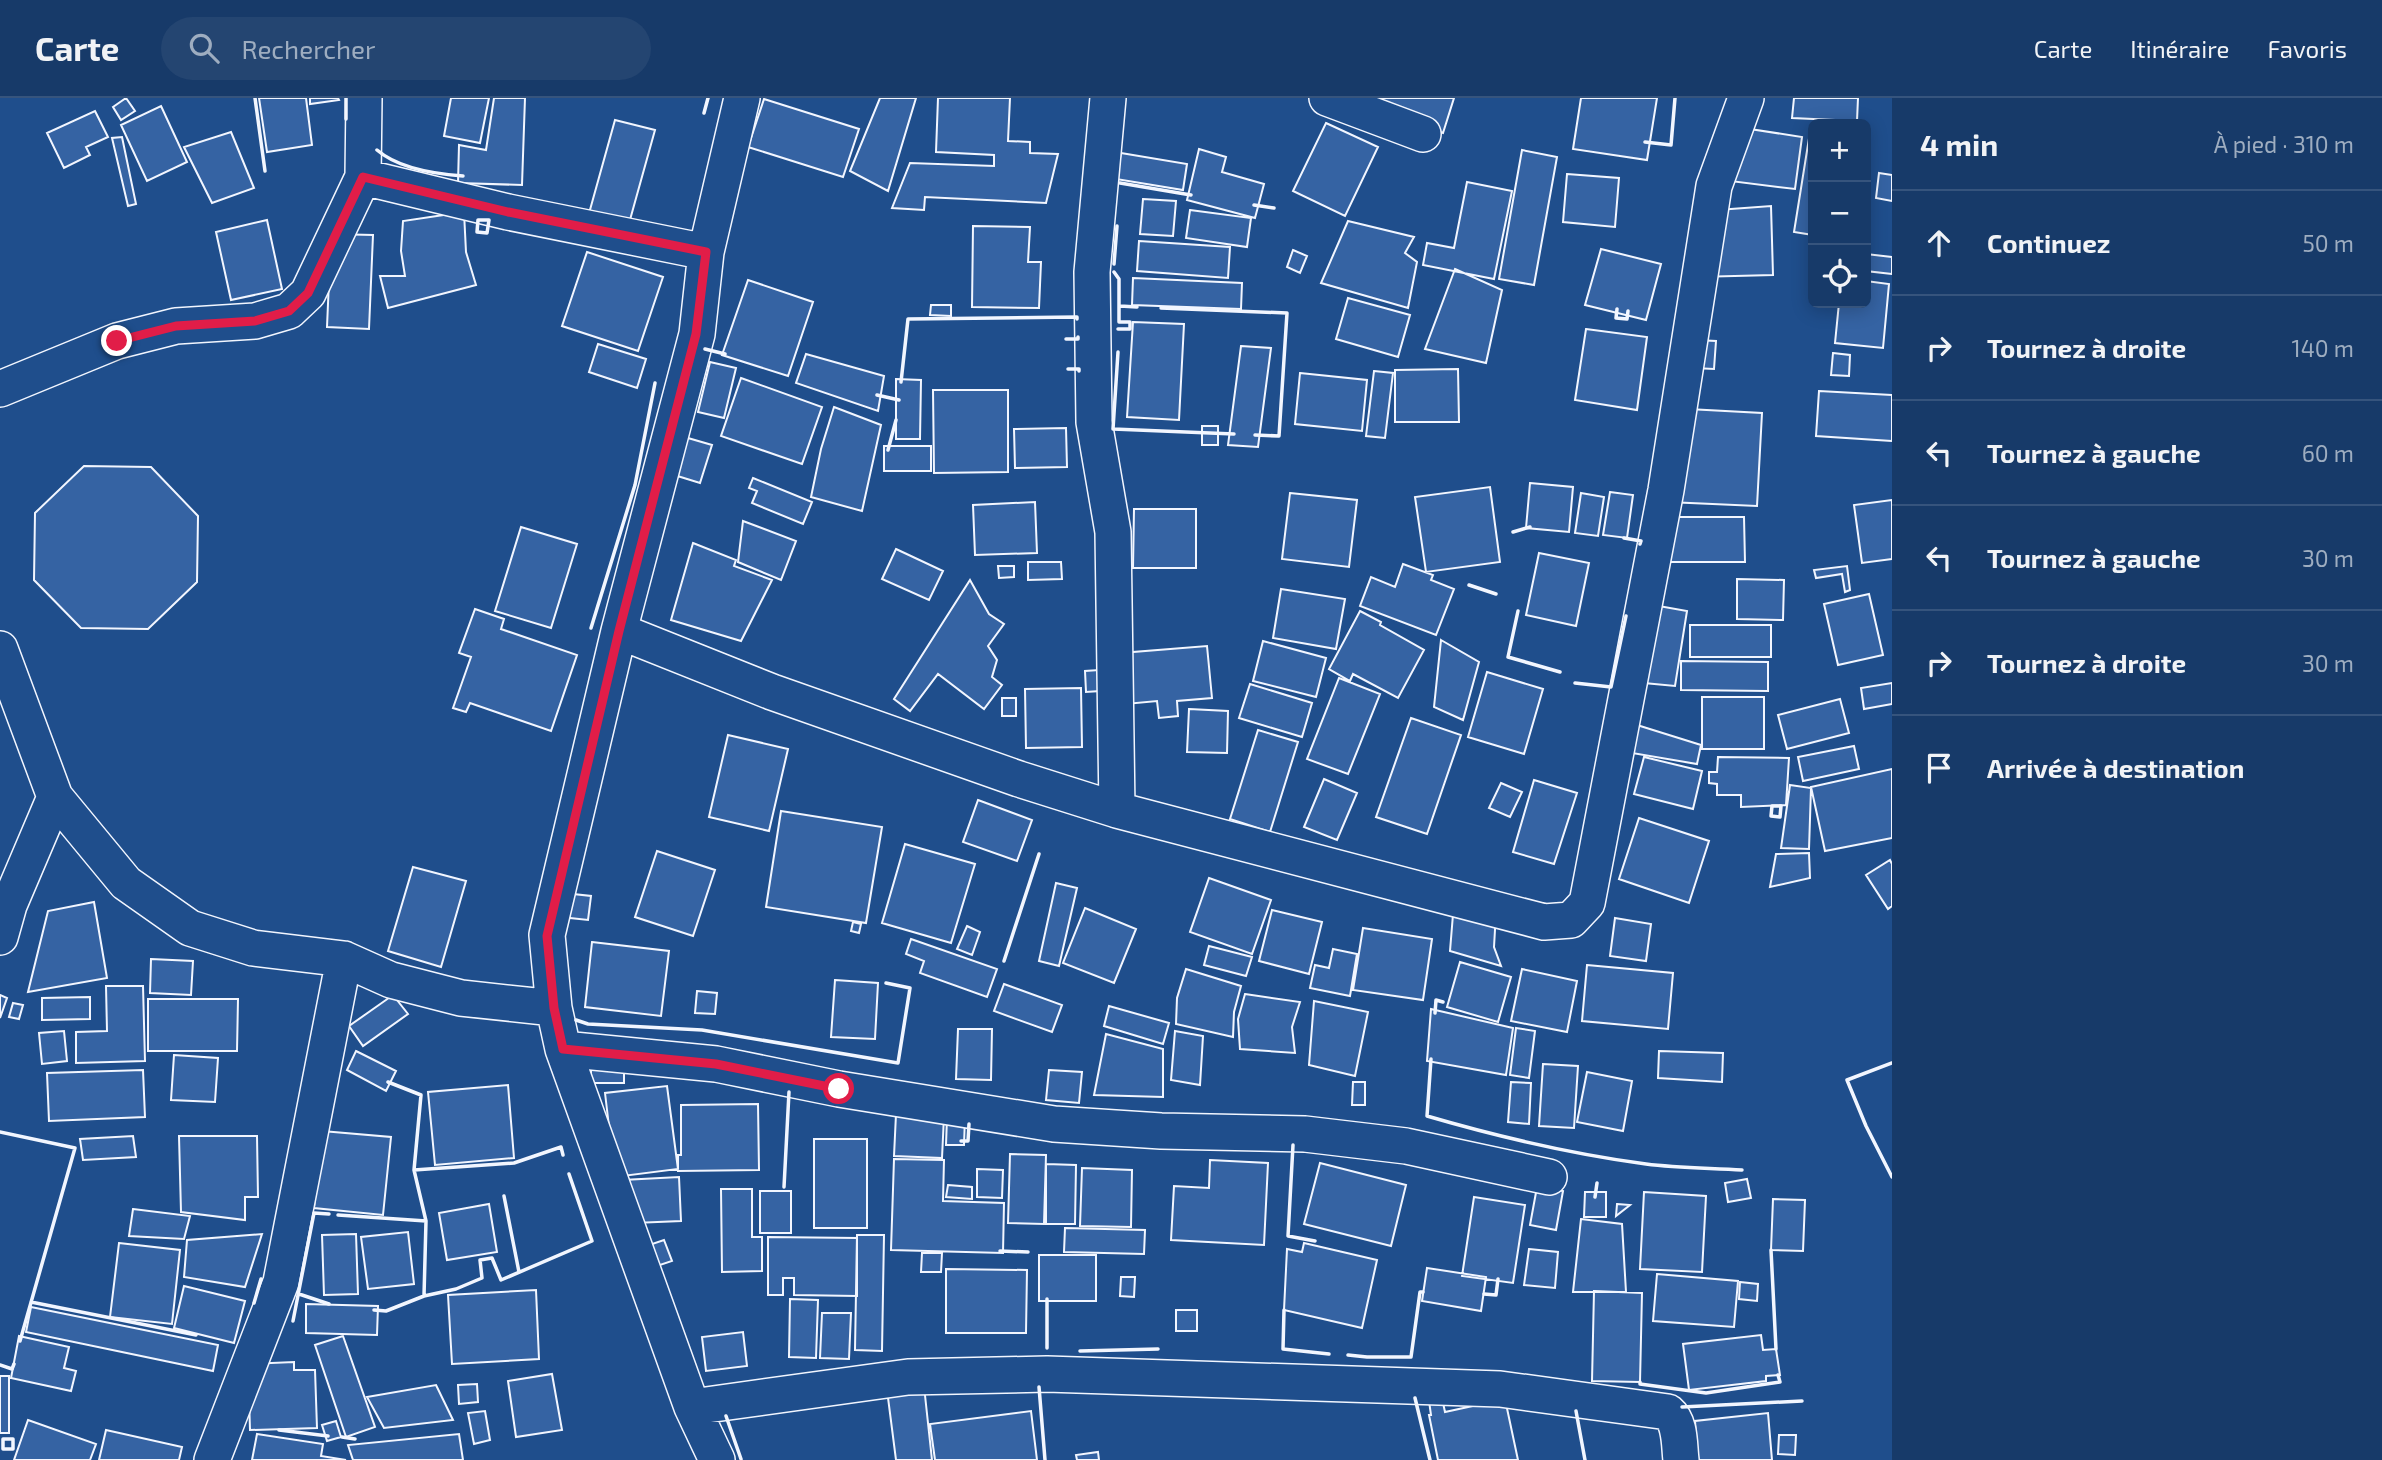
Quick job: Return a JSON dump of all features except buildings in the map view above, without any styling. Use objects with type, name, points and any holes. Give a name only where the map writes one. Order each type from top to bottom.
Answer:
[{"type":"street","points":[[0,389],[117,341],[176,326],[255,321],[289,311],[308,293],[363,177],[364,98]]},
{"type":"street","points":[[717,1460],[692,1407],[563,1049],[554,1008],[547,936],[619,631],[696,334],[706,252],[742,98]]},
{"type":"street","points":[[1108,98],[1092,272],[1094,422],[1113,532],[1117,810]]},
{"type":"street","points":[[1327,98],[1423,134]]},
{"type":"street","points":[[619,631],[772,692],[1019,779],[1117,810],[1544,922],[1571,920],[1587,903],[1666,490],[1714,186],[1746,98]]},
{"type":"street","points":[[363,177],[508,212],[706,252]]},
{"type":"street","points":[[0,649],[55,797],[126,883],[190,928],[253,948],[344,959],[391,980],[461,998],[554,1008]]},
{"type":"street","points":[[0,937],[9,905],[55,797]]},
{"type":"street","points":[[212,1460],[281,1282],[344,959]]},
{"type":"street","points":[[563,1049],[716,1064],[839,1089],[1054,1124],[1161,1131],[1306,1134],[1406,1146],[1549,1177]]},
{"type":"street","points":[[692,1407],[922,1377],[1047,1374],[1500,1390],[1668,1412],[1673,1416],[1678,1430],[1681,1460]]},
{"type":"wall","points":[[255,98],[265,171]]},
{"type":"wall","points":[[346,98],[346,119]]},
{"type":"wall","points":[[704,113],[708,98]]},
{"type":"wall","points":[[1645,142],[1671,145],[1675,98]]},
{"type":"wall","points":[[377,150],[406,166],[463,176]]},
{"type":"wall","points":[[1120,183],[1191,195]]},
{"type":"wall","points":[[1254,205],[1274,208]]},
{"type":"wall","points":[[478,220],[489,220],[487,233],[477,232],[478,220]]},
{"type":"wall","points":[[1114,264],[1117,226]]},
{"type":"wall","points":[[1114,272],[1119,279],[1119,322],[1130,322],[1130,329],[1118,329]]},
{"type":"wall","points":[[1120,306],[1137,307]]},
{"type":"wall","points":[[1161,308],[1287,313],[1279,436],[1255,435]]},
{"type":"wall","points":[[1617,309],[1616,318],[1627,319],[1628,311]]},
{"type":"wall","points":[[901,382],[908,319],[1077,319]]},
{"type":"wall","points":[[1066,339],[1078,337]]},
{"type":"wall","points":[[705,349],[725,354]]},
{"type":"wall","points":[[1118,352],[1113,429],[1234,434]]},
{"type":"wall","points":[[1068,369],[1079,371]]},
{"type":"wall","points":[[591,628],[635,485],[655,383]]},
{"type":"wall","points":[[877,395],[899,400]]},
{"type":"wall","points":[[888,450],[896,420]]},
{"type":"wall","points":[[1513,532],[1530,527]]},
{"type":"wall","points":[[1624,538],[1641,541],[1640,544]]},
{"type":"wall","points":[[1469,585],[1496,594]]},
{"type":"wall","points":[[1518,611],[1508,657],[1560,672]]},
{"type":"wall","points":[[1575,683],[1611,687],[1626,616]]},
{"type":"wall","points":[[1772,806],[1781,806],[1780,817],[1771,816],[1772,806]]},
{"type":"wall","points":[[1004,961],[1039,854]]},
{"type":"wall","points":[[576,1020],[588,1024],[702,1030],[898,1063],[910,988],[886,983]]},
{"type":"wall","points":[[1435,1013],[1436,1000],[1443,1002]]},
{"type":"wall","points":[[1431,1059],[1427,1116],[1508,1138],[1618,1160],[1742,1170]]},
{"type":"wall","points":[[1892,1063],[1847,1080],[1866,1126],[1892,1177]]},
{"type":"wall","points":[[388,1082],[421,1095],[414,1170],[426,1221],[424,1296]]},
{"type":"wall","points":[[784,1187],[789,1092]]},
{"type":"wall","points":[[961,1141],[968,1141],[969,1124]]},
{"type":"wall","points":[[0,1132],[75,1148],[20,1341]]},
{"type":"wall","points":[[1293,1145],[1288,1236],[1315,1241]]},
{"type":"wall","points":[[414,1170],[514,1163],[561,1147],[563,1155]]},
{"type":"wall","points":[[374,1310],[386,1311],[482,1278],[480,1260],[492,1258],[501,1280],[592,1241],[569,1174]]},
{"type":"wall","points":[[1595,1197],[1597,1183]]},
{"type":"wall","points":[[504,1196],[519,1272]]},
{"type":"wall","points":[[293,1321],[314,1213],[329,1214]]},
{"type":"wall","points":[[338,1215],[426,1221]]},
{"type":"wall","points":[[1771,1250],[1776,1349]]},
{"type":"wall","points":[[1000,1251],[1028,1252]]},
{"type":"wall","points":[[254,1303],[261,1279]]},
{"type":"wall","points":[[1484,1294],[1496,1295],[1498,1279]]},
{"type":"wall","points":[[1348,1355],[1411,1357],[1420,1292],[1423,1292]]},
{"type":"wall","points":[[299,1294],[329,1304]]},
{"type":"wall","points":[[1047,1299],[1047,1348]]},
{"type":"wall","points":[[31,1302],[196,1335]]},
{"type":"wall","points":[[1284,1310],[1283,1349],[1329,1354]]},
{"type":"wall","points":[[1080,1351],[1158,1349]]},
{"type":"wall","points":[[0,1365],[12,1369],[14,1364]]},
{"type":"wall","points":[[1640,1382],[1706,1393],[1780,1382],[1778,1375]]},
{"type":"wall","points":[[1039,1387],[1045,1460]]},
{"type":"wall","points":[[1415,1398],[1430,1460]]},
{"type":"wall","points":[[1682,1407],[1802,1401]]},
{"type":"wall","points":[[1576,1411],[1585,1460]]},
{"type":"wall","points":[[726,1416],[741,1459]]},
{"type":"wall","points":[[279,1430],[328,1436]]},
{"type":"wall","points":[[342,1437],[355,1439]]},
{"type":"wall","points":[[3,1439],[13,1439],[13,1449],[3,1449],[3,1439]]},
{"type":"route","points":[[117,341],[176,326],[255,321],[289,311],[308,293],[363,177],[508,212],[706,252],[696,334],[619,631],[547,936],[554,1008],[563,1049],[716,1064],[839,1089]]}]
